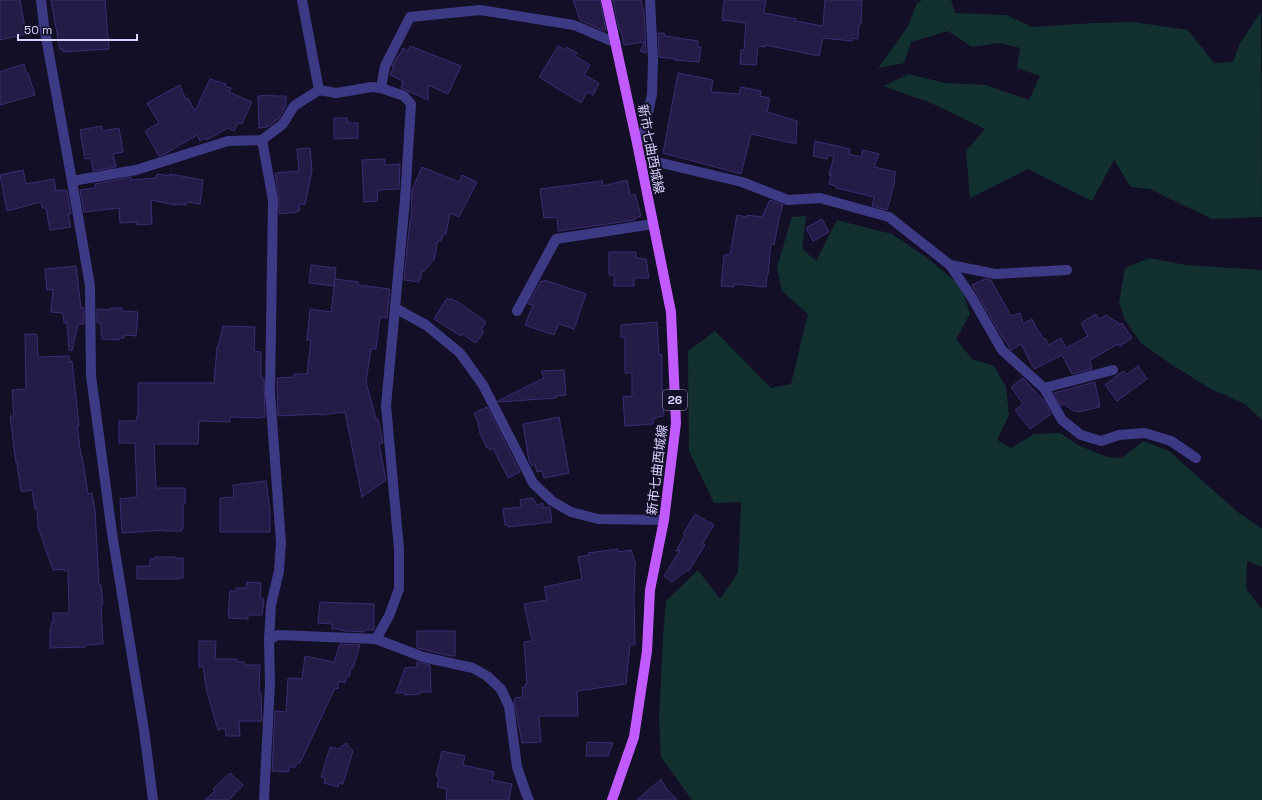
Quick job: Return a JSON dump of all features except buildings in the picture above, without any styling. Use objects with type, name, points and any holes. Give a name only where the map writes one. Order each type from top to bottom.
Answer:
[{"type":"main road","name":"新市七曲西城線","points":[[606,0],[671,312],[676,423],[664,520],[650,590],[647,651],[634,737],[612,800]]},
{"type":"street","points":[[41,0],[44,26],[90,286],[92,384],[112,533],[144,730],[153,800]]},
{"type":"street","points":[[302,0],[319,90]]},
{"type":"street","points":[[637,143],[643,137],[652,94],[653,60],[650,0]]},
{"type":"street","points":[[381,88],[385,66],[410,17],[480,10],[574,25],[616,43]]},
{"type":"street","points":[[72,181],[136,170],[228,141],[262,140],[283,124],[294,106],[319,90],[336,92],[372,87],[381,88],[404,96],[411,104],[405,200],[386,406],[398,549],[399,589],[389,616],[376,639]]},
{"type":"street","points":[[262,140],[273,200],[270,392],[281,543],[278,571],[271,605],[269,640],[270,684],[264,800]]},
{"type":"street","points":[[640,158],[742,182],[788,200],[820,198],[889,217],[950,265],[971,296],[1002,350],[1044,388],[1062,420],[1081,435],[1101,441],[1119,435],[1145,433],[1171,441],[1196,458]]},
{"type":"street","points":[[517,311],[556,239],[653,224]]},
{"type":"street","points":[[950,265],[996,274],[1068,270]]},
{"type":"street","points":[[395,308],[426,325],[460,353],[484,385],[533,483],[552,501],[571,512],[598,519],[664,520]]},
{"type":"street","points":[[1044,388],[1113,370]]},
{"type":"street","points":[[269,640],[278,635],[376,639],[423,657],[473,668],[486,676],[501,689],[509,706],[518,767],[529,800]]},
{"type":"green space","points":[[922,0],[951,0],[955,13],[1006,15],[1032,27],[1133,22],[1188,30],[1214,63],[1233,62],[1240,43],[1261,12],[1262,217],[1212,219],[1150,189],[1131,187],[1114,160],[1092,201],[1028,169],[970,198],[966,151],[985,129],[931,103],[883,86],[909,74],[945,83],[986,85],[1029,100],[1040,76],[1017,68],[1020,48],[999,43],[972,47],[948,31],[911,42],[904,63],[878,68],[907,28],[917,3]]},
{"type":"green space","points":[[806,216],[802,248],[816,261],[837,220],[892,234],[926,257],[961,286],[970,314],[956,339],[972,359],[994,366],[1006,387],[1009,415],[997,440],[1011,448],[1034,434],[1060,433],[1080,446],[1107,457],[1122,458],[1143,441],[1169,451],[1239,513],[1262,529],[1262,567],[1247,561],[1246,589],[1262,609],[1262,800],[692,800],[661,757],[659,720],[666,601],[698,570],[720,599],[738,573],[741,502],[714,503],[689,451],[688,351],[715,331],[771,388],[791,384],[808,314],[782,291],[777,267],[792,217]]},
{"type":"green space","points":[[1149,258],[1186,265],[1262,270],[1262,420],[1245,404],[1211,389],[1169,363],[1141,343],[1125,320],[1119,303],[1125,268]]}]
